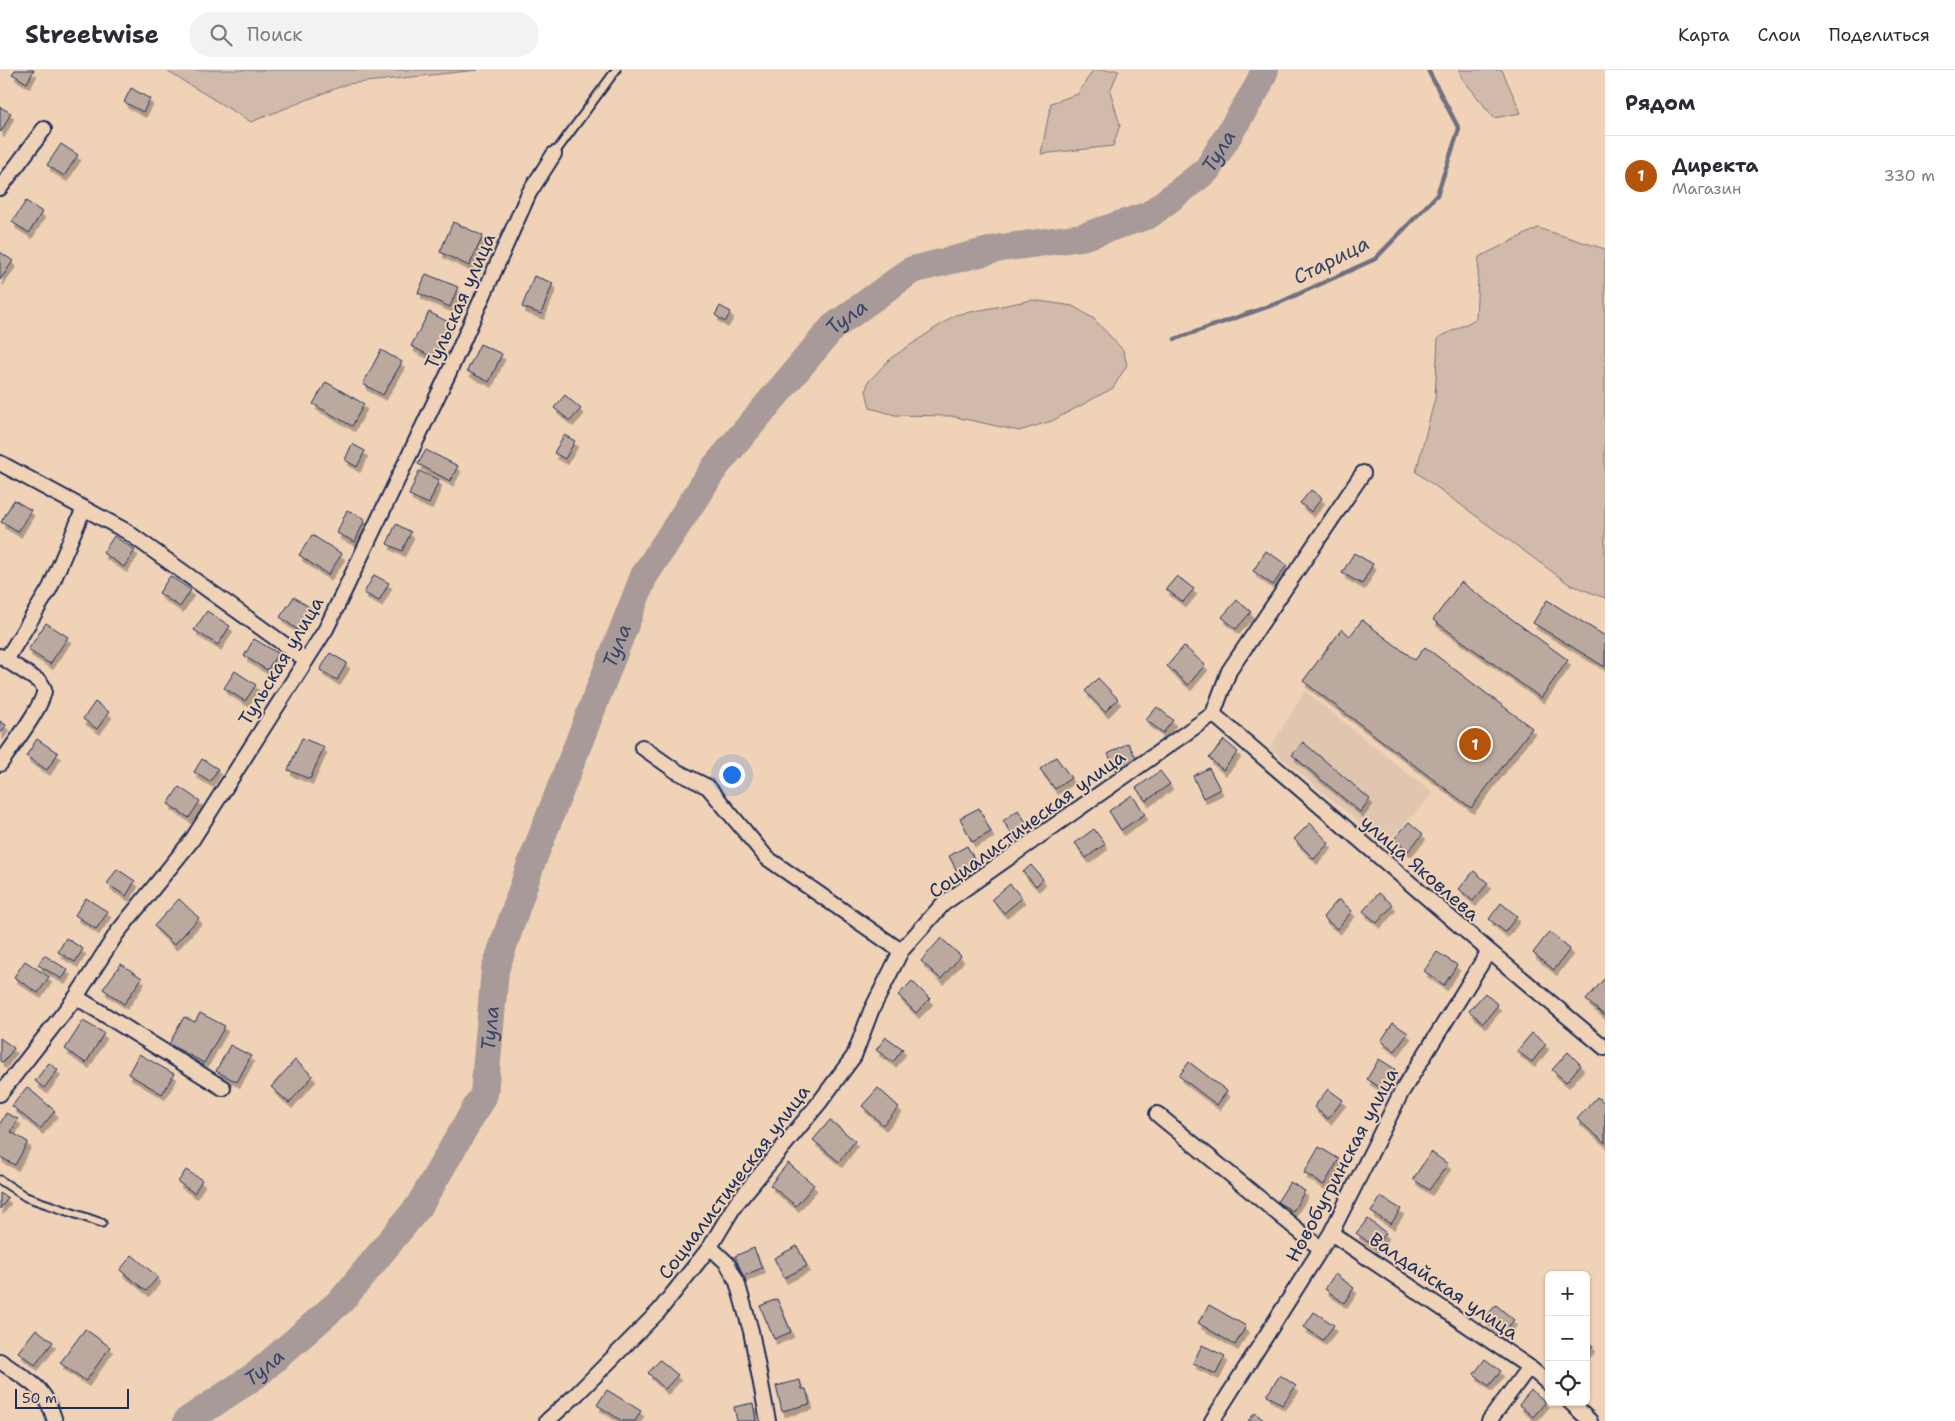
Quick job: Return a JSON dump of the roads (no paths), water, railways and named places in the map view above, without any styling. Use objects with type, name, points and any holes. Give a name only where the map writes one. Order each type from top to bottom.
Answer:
[{"type":"street","points":[[0,188],[44,129]]},
{"type":"street","name":"Тульская улица","points":[[0,1094],[76,997],[117,933],[192,840],[331,620],[450,370],[529,193],[554,154]]},
{"type":"street","points":[[0,463],[126,531],[306,660]]},
{"type":"street","points":[[1213,714],[1229,672],[1363,473]]},
{"type":"street","points":[[0,764],[38,708],[44,689],[40,682],[3,658],[50,588],[84,508]]},
{"type":"street","name":"Социалистическая улица","points":[[547,1421],[578,1394],[659,1311],[710,1247],[735,1205],[819,1103],[854,1056],[871,1011],[901,952],[943,904],[1213,714]]},
{"type":"street","name":"улица Яковлева","points":[[1213,714],[1489,952],[1605,1048]]},
{"type":"street","points":[[642,747],[676,771],[708,787],[767,858],[901,952]]},
{"type":"street","name":"Новобугринская улица","points":[[1212,1421],[1331,1233],[1401,1093],[1489,952]]},
{"type":"street","points":[[76,997],[223,1088]]},
{"type":"street","points":[[1157,1114],[1321,1249]]},
{"type":"street","name":"Валдайская улица","points":[[1331,1233],[1529,1367],[1545,1381]]},
{"type":"street","points":[[710,1247],[727,1263],[737,1282],[751,1331],[768,1421]]},
{"type":"street","points":[[0,1362],[38,1386],[51,1405],[56,1421]]},
{"type":"street","points":[[1489,1421],[1529,1367]]},
{"type":"street","points":[[1574,1406],[1590,1421]]},
{"type":"lane","points":[[554,154],[616,70]]},
{"type":"lane","points":[[0,1180],[26,1197],[102,1223]]},
{"type":"waterway","name":"Тула","points":[[187,1421],[256,1375],[342,1300],[419,1206],[484,1094],[495,970],[531,864],[644,576],[715,467],[833,327],[912,270],[1001,248],[1082,237],[1149,215],[1207,170],[1257,88],[1265,70]]},
{"type":"waterway","name":"Старица","points":[[1175,339],[1281,302],[1375,259],[1437,195],[1459,129],[1428,70]]},
{"type":"place","name":"Директа","points":[[1475,744]]}]
